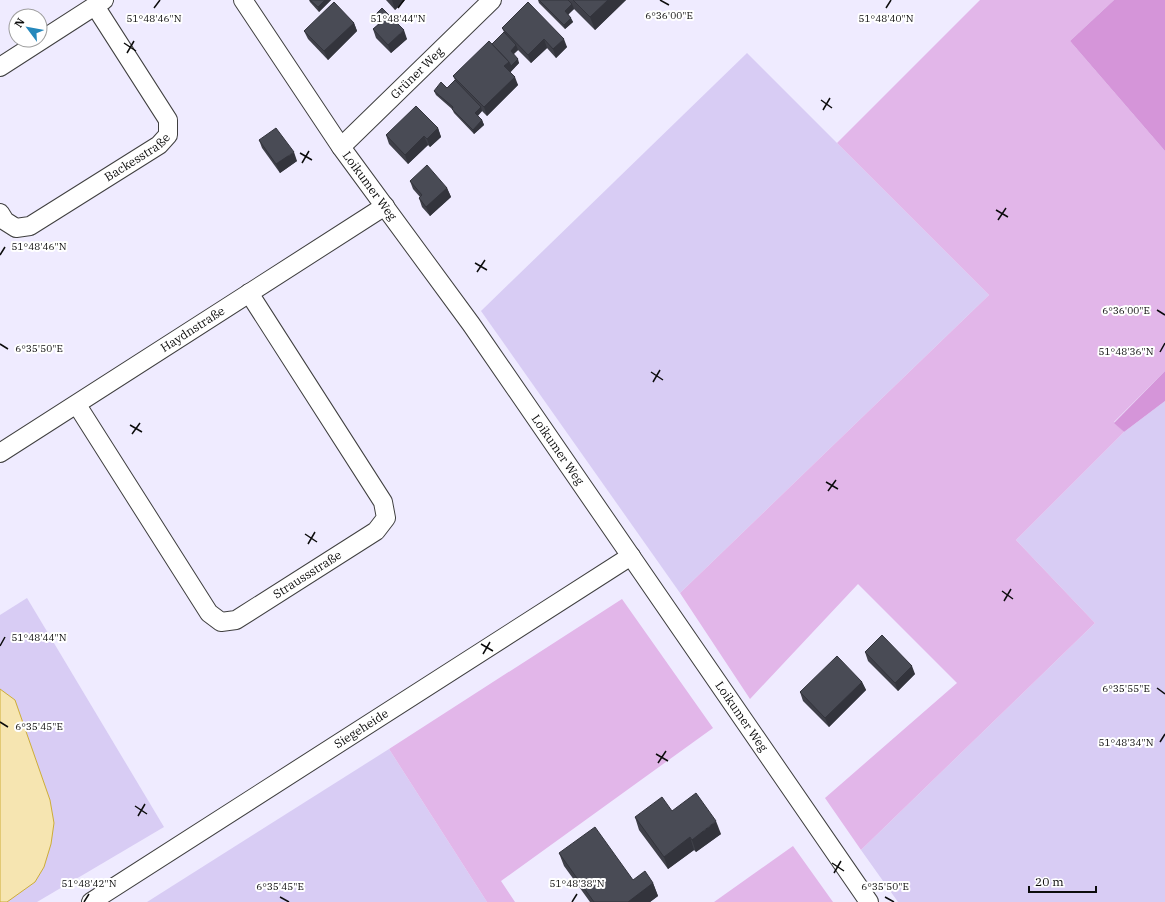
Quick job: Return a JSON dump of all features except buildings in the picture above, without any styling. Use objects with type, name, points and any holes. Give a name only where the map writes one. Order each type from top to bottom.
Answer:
[{"type":"street","name":"Loikumer Weg","points":[[243,0],[341,147],[471,324],[869,902]]},
{"type":"street","name":"Grüner Weg","points":[[341,147],[492,0]]},
{"type":"street","name":"Backesstraße","points":[[0,67],[100,3],[168,120],[168,135],[159,145],[30,226],[16,228],[5,221],[0,213]]},
{"type":"street","name":"Haydnstraße","points":[[0,453],[385,206]]},
{"type":"street","name":"Straussstraße","points":[[77,405],[208,613],[221,622],[236,620],[376,531],[386,518],[383,502],[249,293]]},
{"type":"street","name":"Siegeheide","points":[[91,902],[631,556]]},
{"type":"shaded area","points":[[980,0],[1114,0],[1070,41],[1165,151],[1165,371],[1114,422],[1124,432],[1016,540],[1095,623],[861,850],[825,798],[957,683],[858,584],[750,699],[680,593],[989,295],[837,143]]},
{"type":"shaded area","points":[[1114,0],[1165,0],[1165,151],[1070,41]]},
{"type":"shaded area","points":[[747,53],[989,295],[680,593],[481,311]]},
{"type":"shaded area","points":[[1165,371],[1165,401],[1124,432],[1114,423]]},
{"type":"shaded area","points":[[1165,401],[1165,902],[898,902],[861,850],[1095,623],[1016,540],[1124,432]]},
{"type":"shaded area","points":[[27,598],[164,827],[37,902],[0,902],[0,615]]},
{"type":"shaded area","points":[[622,599],[713,728],[501,881],[515,902],[487,902],[389,749]]},
{"type":"shaded area","points":[[0,689],[15,700],[50,800],[54,823],[51,844],[44,867],[35,882],[7,902],[0,902]]},
{"type":"shaded area","points":[[389,749],[487,902],[147,902]]},
{"type":"shaded area","points":[[793,846],[833,902],[714,902]]}]
